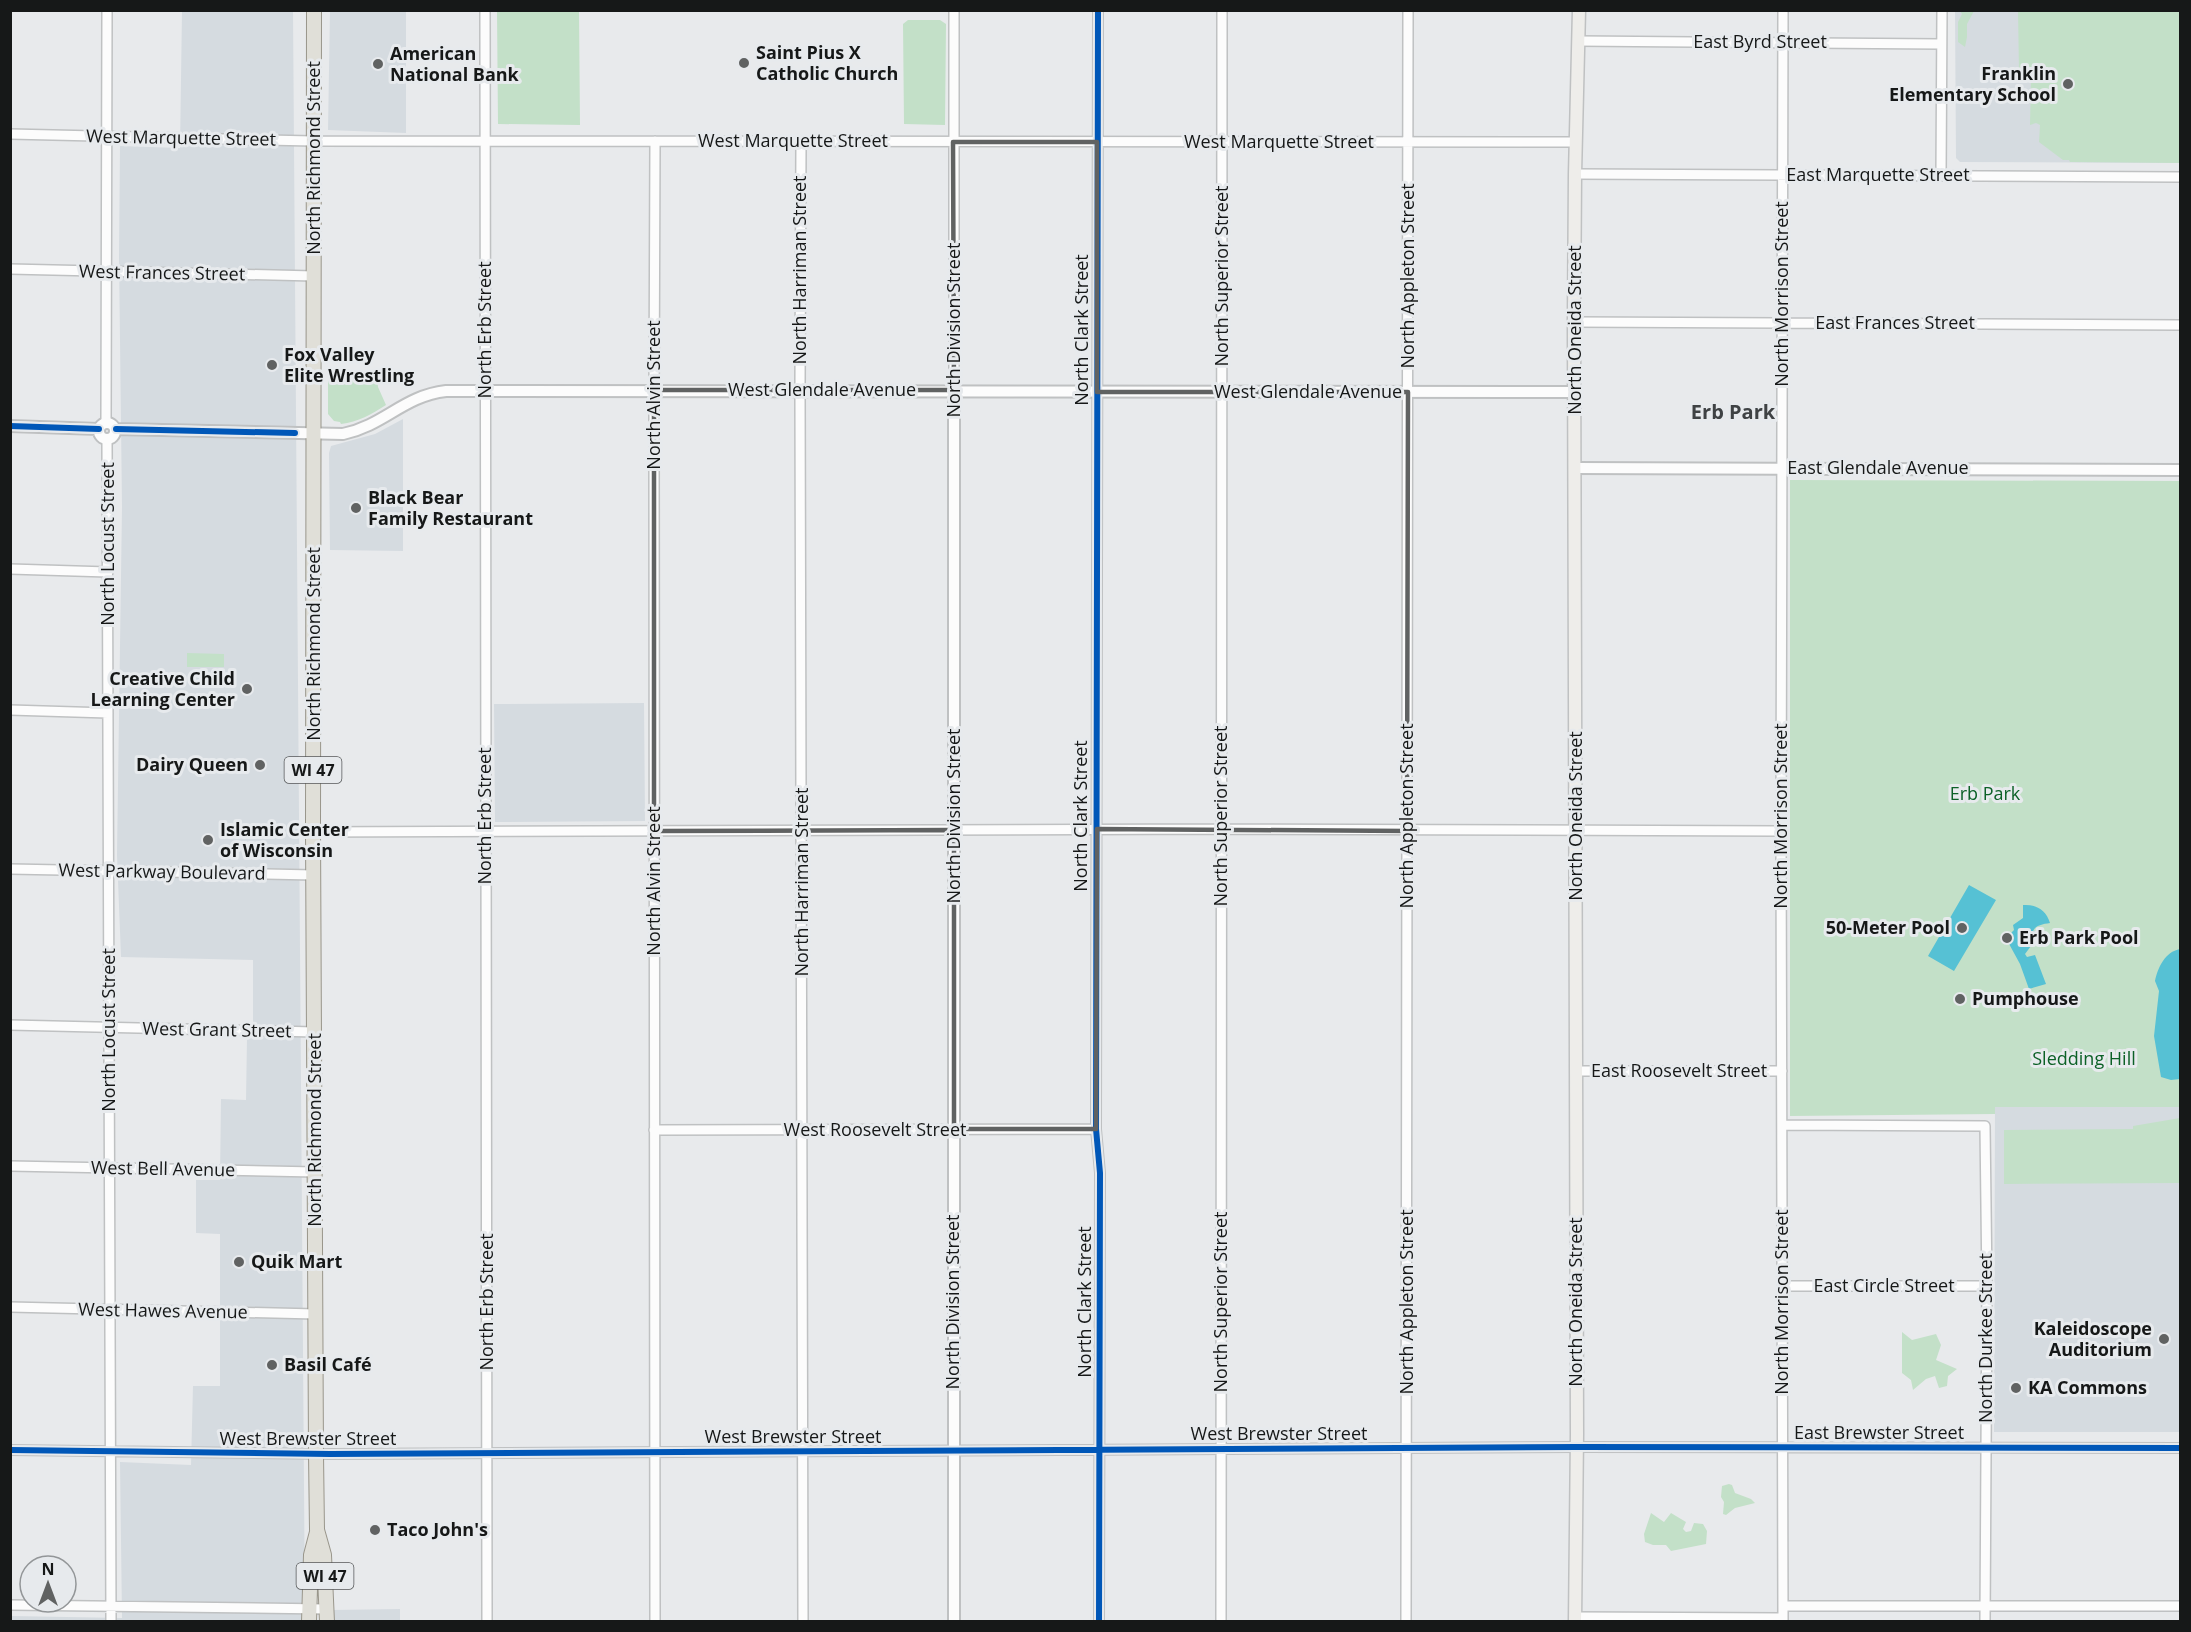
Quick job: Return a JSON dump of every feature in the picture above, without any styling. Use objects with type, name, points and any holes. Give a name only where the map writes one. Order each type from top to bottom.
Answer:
[{"type":"main road","name":"North Richmond Street","points":[[309,1615],[311,1555],[317,1530],[313,832],[314,10]]},
{"type":"main road","name":"North Oneida Street","points":[[1575,1619],[1577,1447],[1574,322],[1575,142],[1579,10]]},
{"type":"main road","name":"North Richmond Street","points":[[317,1530],[324,1555],[327,1615]]},
{"type":"street","points":[[107,10],[107,427],[114,436],[107,439]]},
{"type":"street","name":"North Erb Street","points":[[485,10],[487,1622]]},
{"type":"street","name":"North Division Street","points":[[954,10],[954,1622]]},
{"type":"street","name":"North Clark Street","points":[[1098,10],[1096,1129],[1100,1173],[1099,1622]]},
{"type":"street","name":"North Superior Street","points":[[1221,1622],[1222,10]]},
{"type":"street","name":"North Appleton Street","points":[[1406,1622],[1408,10]]},
{"type":"street","name":"North Morrison Street","points":[[1783,10],[1781,831],[1784,1620]]},
{"type":"street","points":[[1941,175],[1942,10]]},
{"type":"street","name":"East Byrd Street","points":[[1578,41],[1941,44]]},
{"type":"street","name":"West Marquette Street","points":[[10,134],[313,141],[1575,142]]},
{"type":"street","name":"North Alvin Street","points":[[655,141],[655,1622]]},
{"type":"street","name":"North Harriman Street","points":[[801,142],[803,1622]]},
{"type":"street","name":"East Marquette Street","points":[[1575,174],[2181,177]]},
{"type":"street","name":"West Frances Street","points":[[10,269],[314,276]]},
{"type":"street","name":"East Frances Street","points":[[1574,322],[2181,325]]},
{"type":"street","name":"West Glendale Avenue","points":[[10,426],[343,434],[360,430],[379,421],[410,400],[434,392],[954,390],[1575,392]]},
{"type":"street","name":"North Locust Street","points":[[107,439],[111,1622]]},
{"type":"street","name":"East Glendale Avenue","points":[[1575,468],[2181,470]]},
{"type":"street","points":[[10,569],[108,572]]},
{"type":"street","points":[[10,710],[108,713]]},
{"type":"street","points":[[313,832],[1221,829],[1781,831]]},
{"type":"street","name":"West Parkway Boulevard","points":[[10,869],[314,876]]},
{"type":"street","name":"West Grant Street","points":[[10,1025],[315,1032]]},
{"type":"street","name":"East Roosevelt Street","points":[[1576,1071],[1782,1071]]},
{"type":"street","name":"North Durkee Street","points":[[1783,1125],[1985,1126],[1987,1286],[1985,1622]]},
{"type":"street","name":"West Roosevelt Street","points":[[654,1130],[1096,1129]]},
{"type":"street","name":"West Bell Avenue","points":[[10,1166],[316,1172]]},
{"type":"street","name":"East Circle Street","points":[[1782,1286],[1987,1286]]},
{"type":"street","name":"West Hawes Avenue","points":[[10,1308],[316,1314]]},
{"type":"street","name":"West Brewster Street","points":[[10,1450],[316,1454],[1577,1447]]},
{"type":"street","name":"East Brewster Street","points":[[1577,1447],[2181,1448]]},
{"type":"street","points":[[10,1605],[111,1606],[327,1615]]},
{"type":"street","points":[[1784,1606],[2181,1606]]},
{"type":"street","points":[[1575,1619],[1784,1620]]},
{"type":"highlighted area","points":[[953,142],[1097,142],[1097,392],[1408,392],[1407,831],[1097,829],[1096,1129],[954,1129],[954,830],[654,831],[654,390],[954,390]]},
{"type":"shaded area","points":[[182,11],[293,11],[305,1621],[11,1622],[11,1616],[122,1618],[120,1462],[191,1465],[193,1386],[220,1386],[220,1234],[196,1233],[196,1180],[220,1180],[221,1099],[246,1100],[247,1038],[253,1024],[253,960],[121,957],[117,855],[122,507],[120,146],[180,148]]},
{"type":"shaded area","points":[[330,11],[406,11],[406,133],[328,130]]},
{"type":"shaded area","name":"Franklin Elementary School","points":[[1955,11],[2180,11],[2180,163],[1960,162],[1956,158]]},
{"type":"shaded area","points":[[403,419],[403,551],[330,550],[329,453],[331,446],[375,434]]},
{"type":"shaded area","points":[[644,703],[645,821],[495,822],[494,704]]},
{"type":"shaded area","points":[[1995,1107],[2180,1107],[2180,1432],[1994,1432]]},
{"type":"shaded area","points":[[400,1609],[400,1621],[333,1621],[332,1610]]},
{"type":"green space","points":[[497,11],[579,11],[580,125],[498,124]]},
{"type":"green space","points":[[1960,11],[1974,11],[1967,24],[1965,47],[1958,42],[1958,22],[1962,14]]},
{"type":"green space","name":"Franklin Elementary School","points":[[2018,11],[2180,11],[2180,163],[2070,162],[2063,160],[2039,142],[2040,125],[2036,123],[2030,125],[2031,79],[2023,78],[2023,73],[2019,72]]},
{"type":"green space","points":[[908,20],[940,20],[946,24],[945,125],[904,124],[903,24]]},
{"type":"green space","points":[[328,376],[377,376],[378,387],[386,405],[353,421],[341,424],[334,421],[328,414]]},
{"type":"green space","name":"Erb Park","points":[[1790,480],[2180,481],[2180,1107],[1995,1107],[1995,1114],[1790,1116]]},
{"type":"green space","points":[[187,653],[224,654],[224,667],[187,667]]},
{"type":"green space","points":[[2180,1118],[2180,1183],[2004,1184],[2004,1130],[2133,1129],[2133,1126]]},
{"type":"green space","points":[[1902,1332],[1912,1340],[1936,1334],[1941,1345],[1936,1360],[1957,1369],[1948,1376],[1947,1386],[1939,1388],[1935,1376],[1926,1379],[1913,1390],[1911,1380],[1902,1373]]},
{"type":"green space","points":[[1732,1485],[1735,1493],[1755,1503],[1735,1508],[1726,1515],[1723,1514],[1722,1486]]},
{"type":"green space","points":[[1651,1513],[1664,1522],[1671,1513],[1686,1522],[1683,1529],[1686,1532],[1691,1531],[1694,1523],[1703,1524],[1707,1531],[1706,1544],[1671,1551],[1666,1545],[1653,1545],[1645,1542],[1644,1534]]},
{"type":"water","name":"50-Meter Pool","points":[[1969,885],[1996,900],[1954,971],[1928,956]]},
{"type":"water","points":[[2023,905],[2040,909],[2050,923],[2034,929],[2033,931],[2036,932],[2031,946],[2025,954],[2027,957],[2035,955],[2046,984],[2029,989],[2020,964],[2008,942],[2009,935],[2014,930],[2013,925],[2023,918]]},
{"type":"water","points":[[2180,949],[2180,1079],[2171,1080],[2161,1077],[2154,1036],[2159,991],[2155,981],[2166,957]]},
{"type":"cycle path","points":[[1098,10],[1096,1129],[1100,1173],[1099,1622]]},
{"type":"cycle path","points":[[10,426],[99,429]]},
{"type":"cycle path","points":[[116,429],[295,433]]},
{"type":"cycle path","points":[[10,1450],[330,1454],[1577,1447],[2180,1448]]},
{"type":"place","name":"Saint Pius X Catholic Church","points":[[744,63]]},
{"type":"place","name":"American National Bank","points":[[378,64]]},
{"type":"place","name":"Franklin Elementary School","points":[[2068,84]]},
{"type":"place","name":"Fox Valley Elite Wrestling","points":[[272,365]]},
{"type":"place","name":"Black Bear Family Restaurant","points":[[356,508]]},
{"type":"place","name":"Creative Child Learning Center","points":[[247,689]]},
{"type":"place","name":"Dairy Queen","points":[[260,765]]},
{"type":"place","name":"Islamic Center of Wisconsin","points":[[208,840]]},
{"type":"place","name":"50-Meter Pool","points":[[1962,928]]},
{"type":"place","name":"Erb Park Pool","points":[[2007,938]]},
{"type":"place","name":"Pumphouse","points":[[1960,999]]},
{"type":"place","name":"Quik Mart","points":[[239,1262]]},
{"type":"place","name":"Kaleidoscope Auditorium","points":[[2164,1339]]},
{"type":"place","name":"Basil Café","points":[[272,1365]]},
{"type":"place","name":"KA Commons","points":[[2016,1388]]},
{"type":"place","name":"Taco John's","points":[[375,1530]]},
{"type":"district","name":"Erb Park","points":[[1733,412]]},
{"type":"park label","name":"Sledding Hill","points":[[2084,1059]]}]
